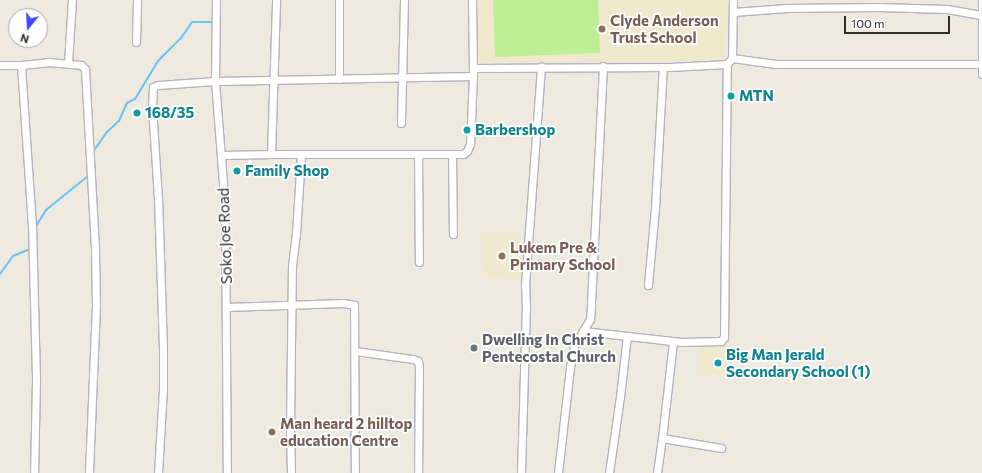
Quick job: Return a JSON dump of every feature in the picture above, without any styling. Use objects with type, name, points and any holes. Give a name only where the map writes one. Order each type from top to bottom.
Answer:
[{"type":"street","points":[[68,63],[72,0]]},
{"type":"street","points":[[136,42],[137,0]]},
{"type":"street","name":"Soko Joe Road","points":[[216,0],[215,81],[225,207],[227,307],[227,473]]},
{"type":"street","points":[[271,154],[276,0]]},
{"type":"street","points":[[338,79],[339,0]]},
{"type":"street","points":[[401,123],[404,0]]},
{"type":"street","points":[[222,155],[462,154],[467,151],[470,144],[473,76],[472,0]]},
{"type":"street","points":[[473,68],[604,66],[662,67],[726,64],[732,58],[733,0]]},
{"type":"street","points":[[982,0],[982,9]]},
{"type":"street","points":[[733,12],[788,8],[878,7],[947,9],[982,15]]},
{"type":"street","points":[[982,20],[982,74]]},
{"type":"street","points":[[732,58],[776,64],[982,64]]},
{"type":"street","points":[[0,65],[21,65],[48,62],[81,65],[85,69],[92,191],[96,305],[89,473]]},
{"type":"street","points":[[583,331],[673,342],[721,340],[724,337],[726,64]]},
{"type":"street","points":[[21,65],[32,225],[36,381],[34,473]]},
{"type":"street","points":[[558,473],[570,366],[574,346],[590,319],[604,66]]},
{"type":"street","points":[[521,473],[526,310],[525,285],[541,67]]},
{"type":"street","points":[[648,285],[655,208],[662,67]]},
{"type":"street","points":[[158,473],[163,390],[163,348],[152,90],[158,85],[215,81],[473,76]]},
{"type":"street","points":[[418,154],[419,262]]},
{"type":"street","points":[[452,154],[453,234]]},
{"type":"street","points":[[291,473],[290,428],[292,266],[296,234],[301,155]]},
{"type":"street","points":[[227,307],[343,302],[354,305],[355,351],[353,422],[355,473]]},
{"type":"street","points":[[609,473],[627,336]]},
{"type":"street","points":[[657,473],[673,342]]},
{"type":"street","points":[[355,351],[418,361],[418,473]]},
{"type":"street","points":[[662,438],[721,448]]},
{"type":"shaded area","name":"Clyde Anderson Trust School","points":[[477,0],[727,0],[726,58],[719,61],[479,62]]},
{"type":"shaded area","name":"Lukem Pre & Primary School","points":[[480,231],[523,234],[522,279],[482,277]]},
{"type":"shaded area","points":[[727,342],[727,375],[697,374],[697,343]]},
{"type":"green space","points":[[493,0],[598,0],[600,53],[495,57]]},
{"type":"waterway","points":[[95,149],[107,132],[119,121],[127,103],[135,99],[158,61],[181,38],[192,22],[213,21]]},
{"type":"waterway","points":[[36,226],[46,210],[88,176],[88,174]]},
{"type":"waterway","points":[[0,274],[13,256],[30,249]]},
{"type":"place","name":"Clyde Anderson Trust School","points":[[602,29]]},
{"type":"place","name":"MTN","points":[[731,96]]},
{"type":"place","name":"168/35","points":[[137,113]]},
{"type":"place","name":"Barbershop","points":[[467,130]]},
{"type":"place","name":"Family Shop","points":[[237,171]]},
{"type":"place","name":"Lukem Pre & Primary School","points":[[502,256]]},
{"type":"place","name":"Dwelling In Christ Pentecostal Church","points":[[474,348]]},
{"type":"place","name":"Big Man Jerald Secondary School (1)","points":[[718,363]]},
{"type":"place","name":"Man heard 2 hilltop education Centre","points":[[272,432]]}]
